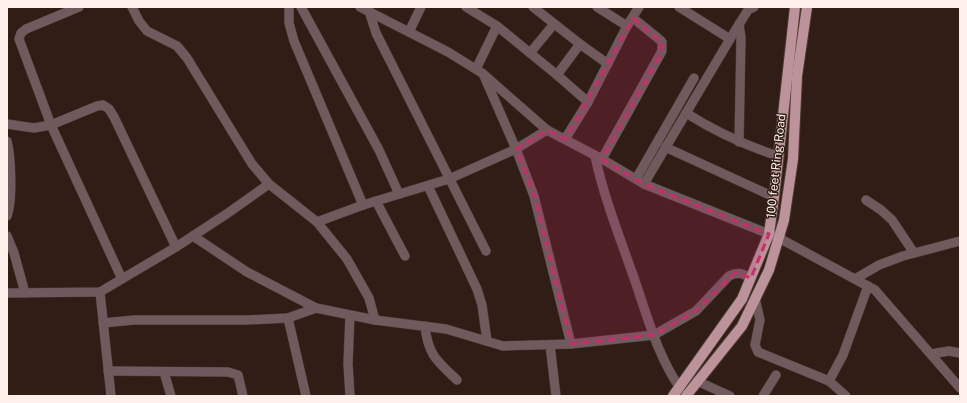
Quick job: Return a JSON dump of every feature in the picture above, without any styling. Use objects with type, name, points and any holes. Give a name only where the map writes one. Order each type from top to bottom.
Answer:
[{"type":"main road","name":"100 feet Ring Road","points":[[683,392],[742,299],[769,234],[795,7]]},
{"type":"main road","name":"100 feet Ring Road","points":[[673,396],[683,392],[697,381],[742,326],[769,270],[784,220],[793,159],[798,76],[807,7]]},
{"type":"street","points":[[78,7],[26,29],[20,33],[19,36],[51,125],[122,279]]},
{"type":"street","points":[[132,7],[139,21],[147,31],[177,46],[187,58],[252,164],[269,184],[317,222],[347,259],[369,298],[375,320]]},
{"type":"street","points":[[289,7],[289,23],[294,41],[363,205]]},
{"type":"street","points":[[302,7],[379,150],[399,194]]},
{"type":"street","points":[[409,32],[421,7]]},
{"type":"street","points":[[466,7],[497,26],[588,102]]},
{"type":"street","points":[[533,7],[608,64]]},
{"type":"street","points":[[597,7],[627,26]]},
{"type":"street","points":[[565,140],[588,102],[627,26],[639,7]]},
{"type":"street","points":[[679,7],[730,39]]},
{"type":"street","points":[[640,182],[665,148],[748,8]]},
{"type":"street","points":[[364,9],[448,52],[479,71],[547,130],[599,157],[640,182],[779,238],[875,290],[960,388]]},
{"type":"street","points":[[364,9],[486,251]]},
{"type":"street","points":[[632,18],[662,42],[662,51],[599,157],[605,195],[654,335],[671,375],[683,392]]},
{"type":"street","points":[[530,53],[554,24]]},
{"type":"street","points":[[739,24],[741,38],[739,142]]},
{"type":"street","points":[[497,26],[479,71],[516,149],[534,196],[571,344]]},
{"type":"street","points":[[557,75],[580,44]]},
{"type":"street","points":[[640,182],[694,78]]},
{"type":"street","points":[[7,124],[34,128],[51,125],[97,106],[103,105],[109,109],[176,247]]},
{"type":"street","points":[[686,113],[709,128],[739,142],[778,156]]},
{"type":"street","points":[[317,222],[363,205],[428,186],[449,178],[516,149],[547,130]]},
{"type":"street","points":[[7,140],[10,183],[10,206],[7,216]]},
{"type":"street","points":[[665,148],[774,197]]},
{"type":"street","points":[[7,293],[100,292],[176,247],[269,184]]},
{"type":"street","points":[[428,186],[480,299],[487,341]]},
{"type":"street","points":[[866,200],[881,210],[892,220],[914,253]]},
{"type":"street","points":[[376,201],[405,256]]},
{"type":"street","points":[[7,236],[14,253],[25,293]]},
{"type":"street","points":[[193,236],[247,272],[316,308],[375,320],[446,329],[503,346],[571,344],[654,335],[696,311],[729,276],[735,273],[740,273],[751,278]]},
{"type":"street","points":[[855,279],[879,265],[914,253],[960,241]]},
{"type":"street","points":[[829,381],[843,355],[868,286]]},
{"type":"street","points":[[100,292],[111,396]]},
{"type":"street","points":[[755,298],[760,320],[755,345],[758,352],[829,381],[846,396]]},
{"type":"street","points":[[103,323],[134,320],[247,320],[288,318],[316,308]]},
{"type":"street","points":[[350,315],[348,364],[350,396]]},
{"type":"street","points":[[288,318],[306,396]]},
{"type":"street","points":[[425,326],[426,340],[430,350],[436,360],[457,380]]},
{"type":"street","points":[[550,345],[556,396]]},
{"type":"street","points":[[931,354],[949,351],[960,353]]},
{"type":"street","points":[[108,371],[228,372],[238,375],[243,396]]},
{"type":"street","points":[[164,372],[172,396]]},
{"type":"street","points":[[763,396],[776,375]]},
{"type":"street","points":[[697,381],[730,396]]},
{"type":"highlighted area","points":[[633,18],[662,42],[660,56],[602,159],[644,184],[769,234],[751,278],[735,273],[696,311],[654,335],[571,344],[534,196],[516,149],[547,130],[565,139]]}]
